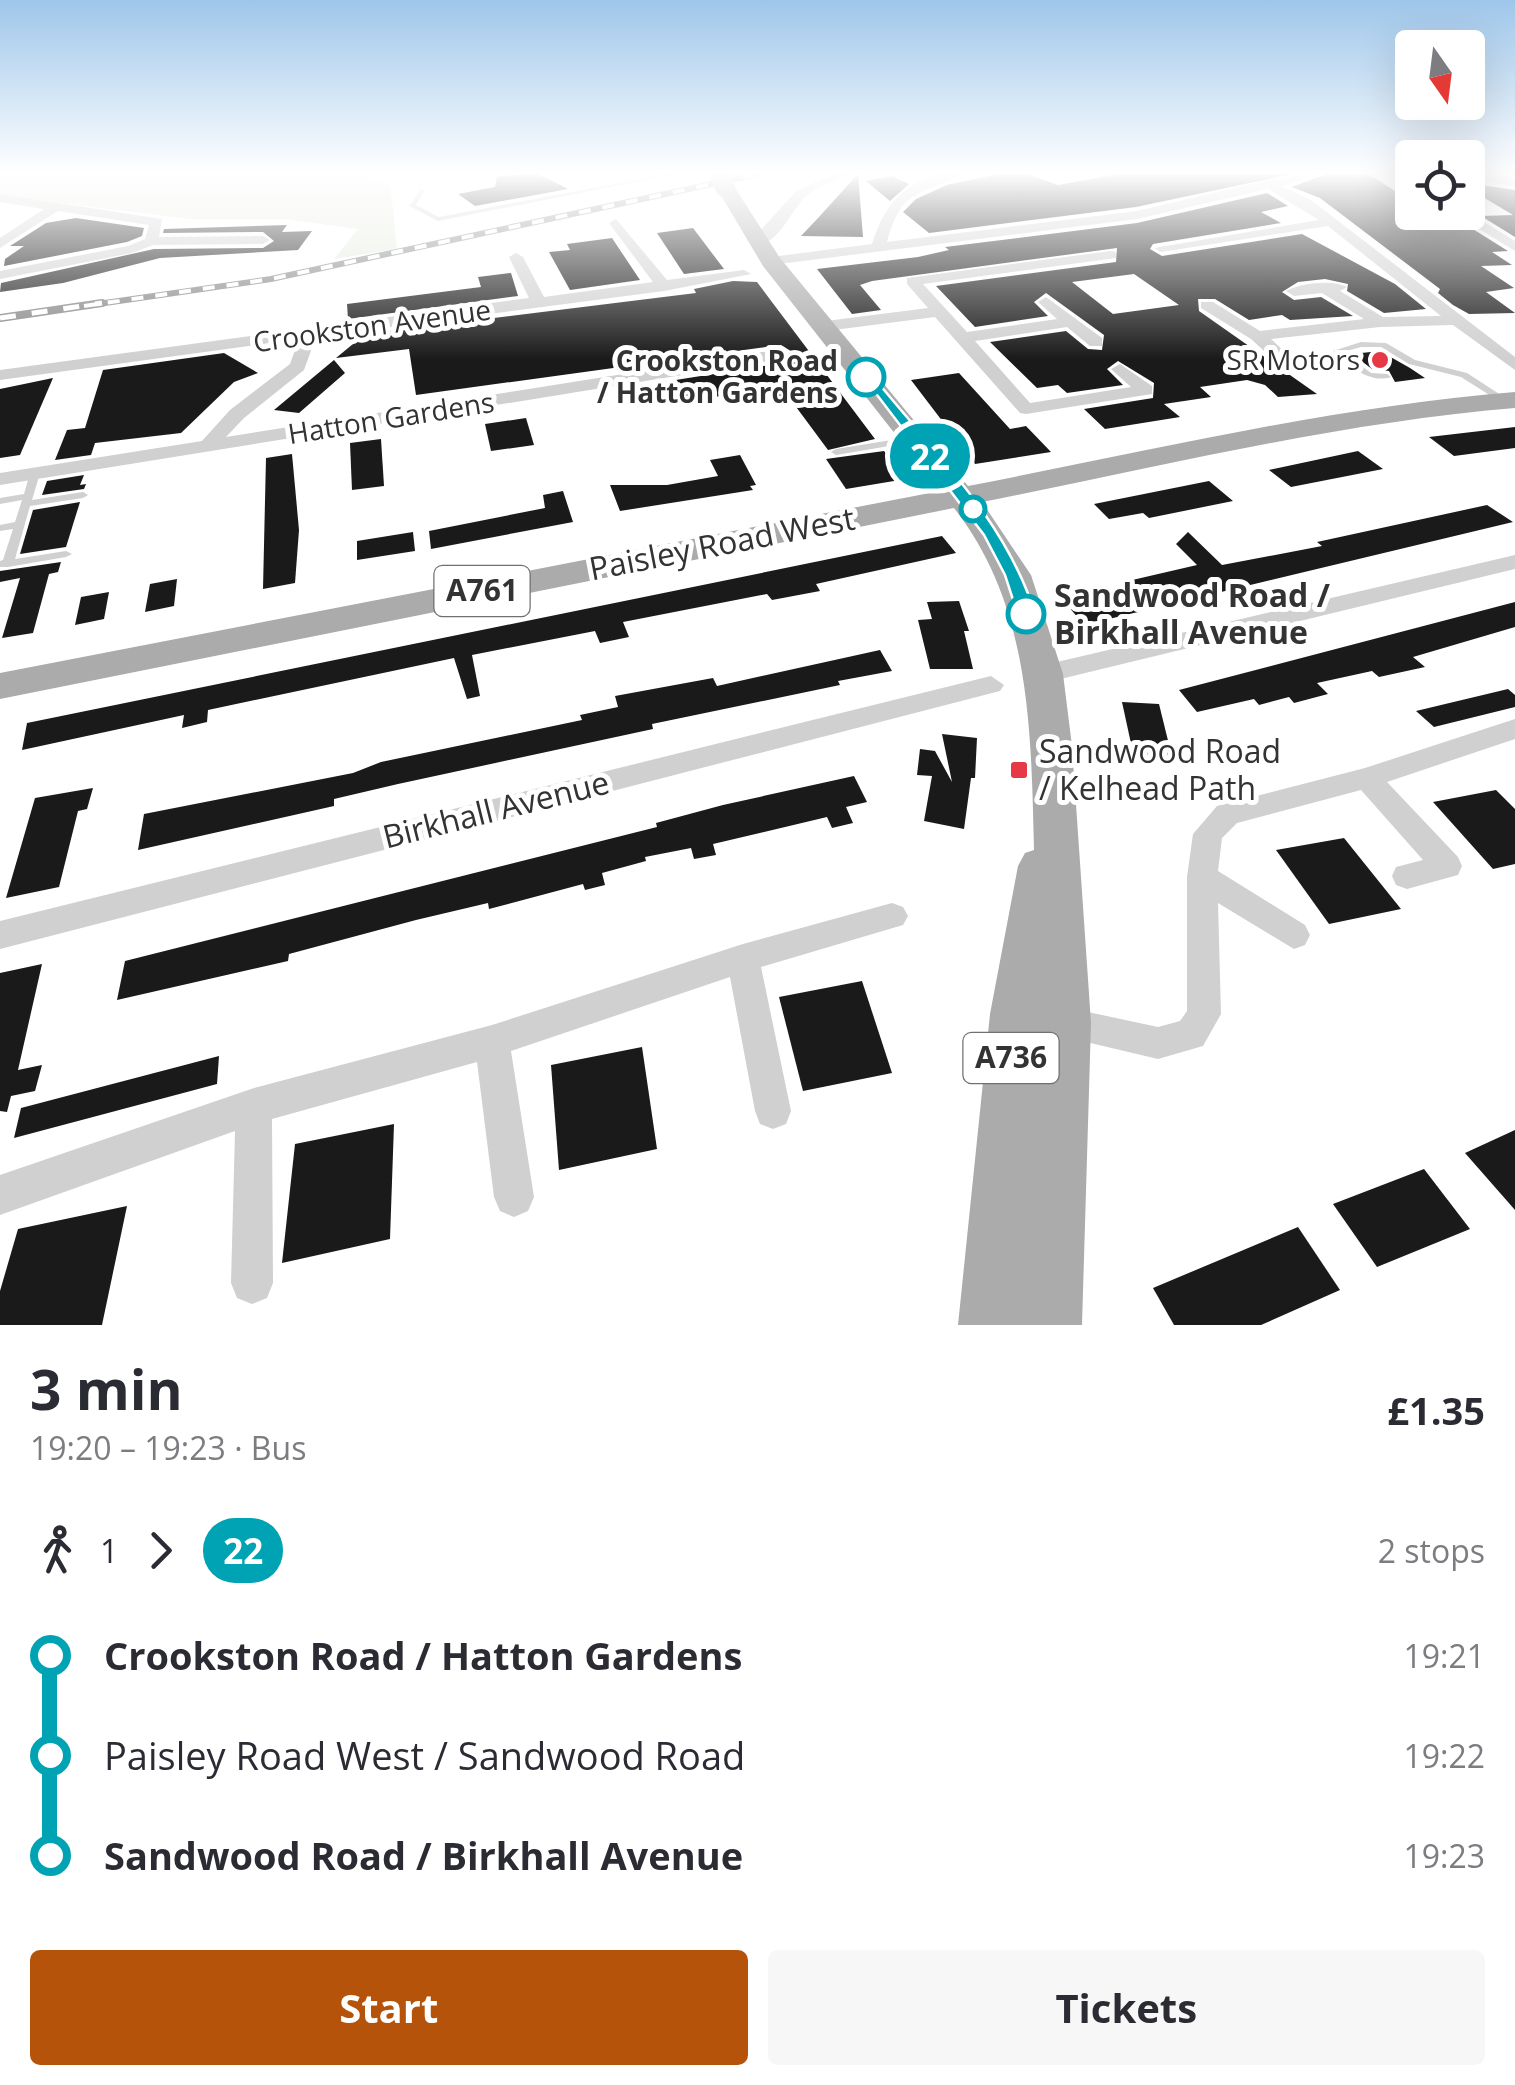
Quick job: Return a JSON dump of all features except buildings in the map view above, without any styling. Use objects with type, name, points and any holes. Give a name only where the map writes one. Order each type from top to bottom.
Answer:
[{"type":"main road","name":"A736","points":[[754,236],[956,488],[1014,575],[1044,674],[1054,794],[1040,1019],[1050,1325]]},
{"type":"main road","name":"Paisley Road West","points":[[0,665],[956,488],[1502,382]]},
{"type":"main road","name":"Paisley Road West","points":[[0,686],[956,488]]},
{"type":"main road","name":"A736","points":[[990,1325],[1040,1019]]},
{"type":"street","points":[[151,241],[153,236]]},
{"type":"street","points":[[626,236],[664,286]]},
{"type":"street","points":[[772,236],[764,252],[878,248],[973,236]]},
{"type":"street","points":[[878,248],[881,236]]},
{"type":"street","points":[[1161,248],[1190,248],[1256,236]]},
{"type":"street","points":[[1348,236],[1458,320],[1502,382]]},
{"type":"street","points":[[0,275],[98,258],[151,241],[264,241]]},
{"type":"street","points":[[516,257],[539,302]]},
{"type":"street","points":[[1103,258],[912,281],[1026,409],[1146,390],[1120,369]]},
{"type":"street","name":"Crookston Avenue","points":[[0,374],[308,336],[744,274]]},
{"type":"street","points":[[1294,291],[1333,288],[1380,322]]},
{"type":"street","points":[[1188,305],[1228,301]]},
{"type":"street","points":[[1046,302],[1096,342]]},
{"type":"street","points":[[1207,305],[1257,336],[1292,367]]},
{"type":"street","points":[[826,326],[938,312]]},
{"type":"street","points":[[1257,336],[1380,322],[1458,320]]},
{"type":"street","points":[[962,338],[1070,322]]},
{"type":"street","points":[[207,447],[237,414],[298,366],[308,336]]},
{"type":"street","name":"Hatton Gardens","points":[[0,479],[782,354]]},
{"type":"street","points":[[1044,674],[1515,562]]},
{"type":"street","name":"Birkhall Avenue","points":[[0,934],[991,685]]},
{"type":"street","points":[[1040,1019],[1158,1042],[1192,1035],[1204,1014],[1202,877],[1208,834],[1227,814],[1366,778],[1513,732]]},
{"type":"street","points":[[1366,778],[1447,866],[1407,876]]},
{"type":"street","points":[[1202,877],[1294,935]]},
{"type":"street","points":[[0,1195],[254,1106],[492,1041],[743,958],[892,916]]},
{"type":"street","points":[[743,958],[774,1111]]},
{"type":"street","points":[[492,1041],[514,1197]]},
{"type":"street","points":[[252,1283],[254,1106]]},
{"type":"lane","points":[[1387,377],[1370,375],[1337,350],[1361,344],[1383,345],[1434,368],[1502,382]]},
{"type":"lane","points":[[1418,373],[1434,368]]},
{"type":"lane","points":[[836,452],[916,439]]},
{"type":"lane","points":[[4,564],[36,473]]},
{"type":"lane","points":[[0,501],[82,495]]},
{"type":"lane","points":[[0,528],[20,526]]},
{"type":"lane","points":[[4,564],[66,554]]},
{"type":"shaded area","points":[[353,236],[396,236],[397,249],[334,259]]},
{"type":"railway","points":[[84,306],[271,279],[471,236]]},
{"type":"railway","points":[[0,318],[102,303]]},
{"type":"bus line","name":"22","points":[[866,377],[991,534],[1014,575],[1026,614]]},
{"type":"place","name":"SR Motors","points":[[1380,360]]},
{"type":"place","name":"Crookston Road / Hatton Gardens","points":[[866,377]]},
{"type":"place","name":"Sandwood Road / Birkhall Avenue","points":[[1026,614]]},
{"type":"place","name":"Sandwood Road / Kelhead Path","points":[[1019,770]]}]
